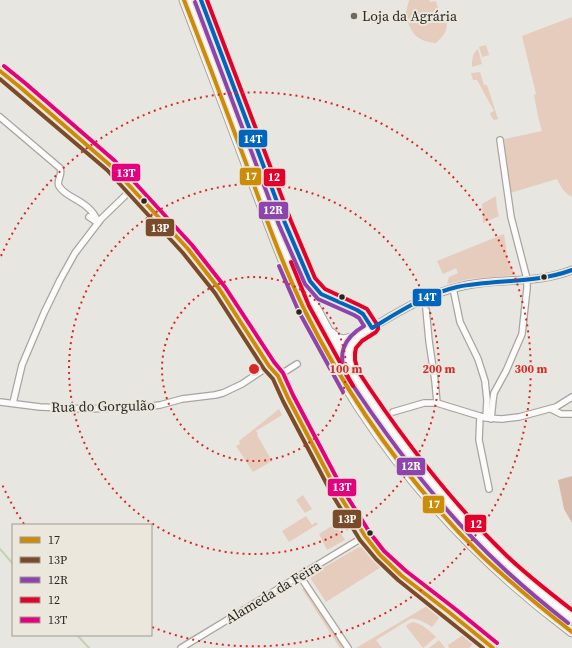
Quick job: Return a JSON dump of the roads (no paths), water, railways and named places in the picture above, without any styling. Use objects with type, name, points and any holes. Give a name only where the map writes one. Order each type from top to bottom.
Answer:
[{"type":"highway","points":[[184,0],[284,262],[304,309],[342,380],[379,436],[444,516],[509,581],[572,632]]},
{"type":"highway","points":[[193,0],[291,259],[326,328],[350,370],[395,437],[452,508],[484,542],[543,595],[572,618]]},
{"type":"highway","points":[[326,328],[338,339],[342,340],[360,335]]},
{"type":"highway","points":[[350,370],[348,356],[349,349],[352,343],[360,335]]},
{"type":"street","points":[[201,0],[282,216],[310,281],[321,294],[363,314],[372,328]]},
{"type":"street","points":[[0,70],[111,166],[188,249],[220,290],[269,366],[278,376],[338,493],[365,536],[380,555],[402,576],[493,648]]},
{"type":"street","points":[[0,116],[60,168],[62,172],[58,183],[59,186],[66,195],[85,205],[93,212],[98,223]]},
{"type":"street","points":[[488,489],[479,440],[494,393],[506,371],[522,334],[527,288],[527,280],[511,217],[500,140]]},
{"type":"street","points":[[13,403],[22,365],[44,312],[75,253],[98,223],[132,189]]},
{"type":"street","points":[[89,217],[98,223]]},
{"type":"street","points":[[360,335],[412,304],[453,288],[484,283],[552,277],[572,270]]},
{"type":"street","points":[[453,288],[460,322],[478,359],[484,381],[487,400],[485,418]]},
{"type":"street","points":[[425,298],[437,403]]},
{"type":"street","points":[[278,376],[297,364]]},
{"type":"street","name":"Rua do Gorgulão","points":[[0,402],[40,407],[86,409],[160,405],[182,399],[205,397],[223,393],[242,384],[269,366]]},
{"type":"street","points":[[393,412],[424,403],[437,403],[485,418],[502,419],[519,417],[551,409],[572,397]]},
{"type":"street","points":[[551,409],[561,414],[572,414]]},
{"type":"street","name":"Alameda da Feira","points":[[181,648],[365,536]]},
{"type":"street","points":[[300,576],[348,648]]},
{"type":"waterway","points":[[0,549],[12,563]]},
{"type":"waterway","points":[[78,636],[89,648]]},
{"type":"place","name":"Loja da Agrária","points":[[354,16]]}]
